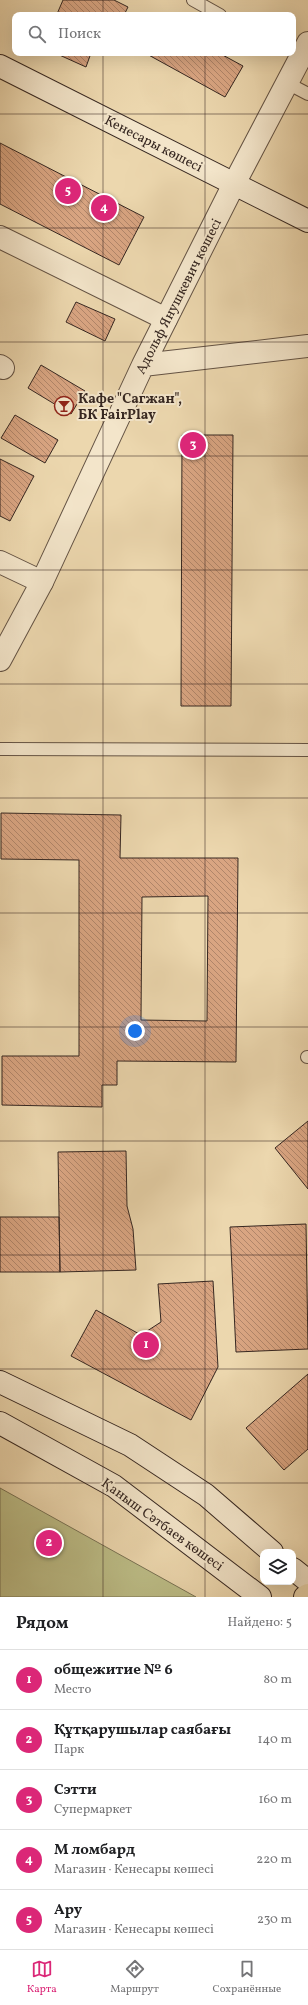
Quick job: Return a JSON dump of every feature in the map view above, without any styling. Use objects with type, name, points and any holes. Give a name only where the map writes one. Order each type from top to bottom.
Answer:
[{"type":"street","name":"Адольф Янушкевич көшесі","points":[[0,660],[42,582],[143,365],[234,184],[287,83],[298,52]]},
{"type":"street","name":"Кенесары көшесі","points":[[0,66],[308,221]]},
{"type":"street","points":[[0,237],[166,319]]},
{"type":"street","points":[[143,365],[308,346]]},
{"type":"street","points":[[0,562],[42,582]]},
{"type":"street","points":[[0,1382],[130,1445],[206,1495],[269,1549]]},
{"type":"street","name":"Қаныш Сәтбаев көшесі","points":[[0,1422],[114,1486],[260,1597]]},
{"type":"street","points":[[296,1571],[308,1581]]},
{"type":"lane","points":[[193,0],[215,12]]},
{"type":"lane","points":[[287,83],[308,94]]},
{"type":"lane","points":[[0,748],[308,750]]},
{"type":"green space","points":[[0,1488],[196,1597],[0,1597]]},
{"type":"building","points":[[63,0],[114,0],[128,7],[126,12],[58,12]]},
{"type":"building","points":[[62,56],[90,56],[86,67]]},
{"type":"building","points":[[150,56],[225,56],[243,66],[225,97]]},
{"type":"building","points":[[0,143],[144,217],[119,265],[0,204]]},
{"type":"building","points":[[76,302],[115,319],[105,341],[66,322]]},
{"type":"building","points":[[41,365],[85,391],[71,414],[28,388]]},
{"type":"building","points":[[15,415],[58,440],[45,463],[1,438]]},
{"type":"building","points":[[182,435],[233,435],[231,706],[181,706]]},
{"type":"building","points":[[0,459],[34,476],[10,521],[0,516]]},
{"type":"building","points":[[1,813],[121,815],[120,858],[238,858],[236,1062],[117,1061],[117,1085],[102,1085],[102,1107],[2,1105],[2,1056],[79,1056],[79,860],[1,859]],"holes":[[[208,896],[207,1021],[141,1020],[142,897]]]},
{"type":"building","points":[[308,1121],[308,1189],[275,1148]]},
{"type":"building","points":[[126,1151],[127,1206],[133,1229],[136,1270],[60,1272],[58,1152]]},
{"type":"building","points":[[0,1217],[59,1217],[60,1272],[0,1272]]},
{"type":"building","points":[[306,1224],[308,1349],[236,1352],[230,1227]]},
{"type":"building","points":[[213,1281],[218,1367],[191,1420],[71,1356],[96,1310],[141,1335],[161,1322],[158,1284]]},
{"type":"building","points":[[308,1374],[308,1449],[284,1470],[246,1428]]},
{"type":"place","name":"Ару","points":[[68,191]]},
{"type":"place","name":"М ломбард","points":[[104,208]]},
{"type":"place","name":"Кафе \"Сагжан\", БК FairPlay","points":[[64,406]]},
{"type":"place","name":"Сэтти","points":[[193,445]]},
{"type":"place","name":"общежитие № 6","points":[[146,1345]]},
{"type":"place","name":"Құтқарушылар саябағы","points":[[49,1543]]}]
